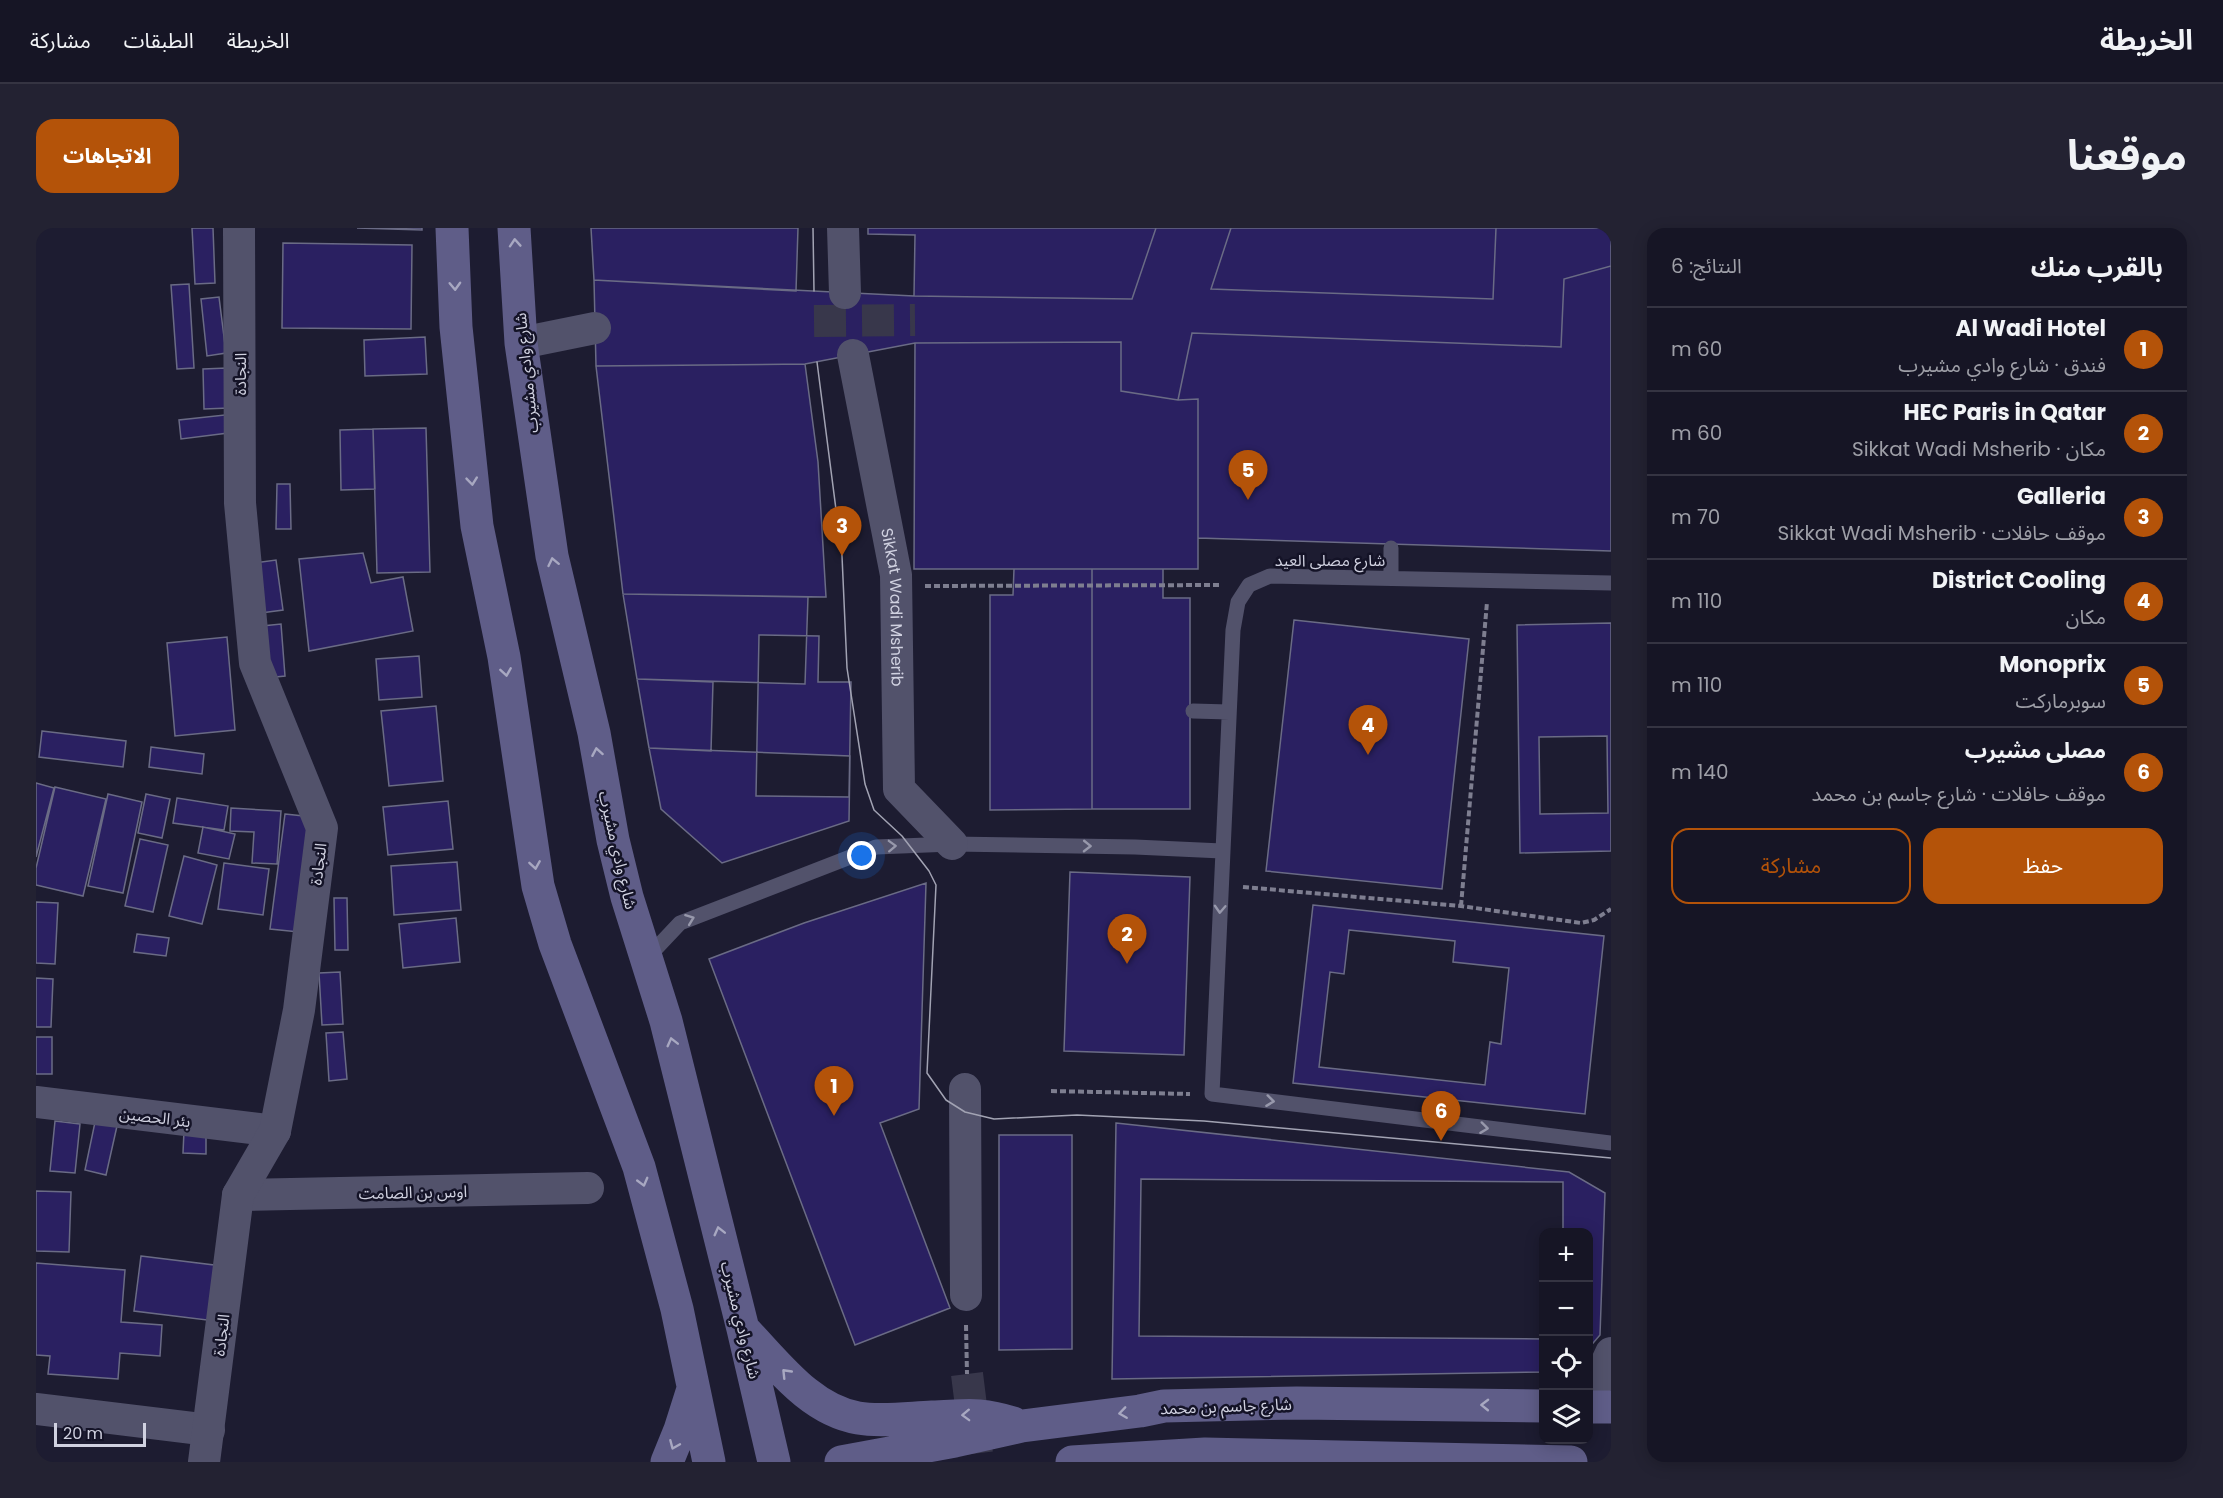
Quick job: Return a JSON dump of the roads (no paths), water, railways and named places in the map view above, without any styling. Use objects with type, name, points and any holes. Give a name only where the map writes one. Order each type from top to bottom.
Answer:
[{"type":"street","name":"النجادة","points":[[204,1462],[238,1195],[275,1131],[299,1010],[322,828],[255,663],[240,503],[239,228]]},
{"type":"street","points":[[452,228],[456,327],[477,526],[504,657],[538,886],[555,944],[639,1167],[674,1298],[709,1462]]},
{"type":"street","name":"شارع وادي مشيرب","points":[[514,228],[521,343],[552,556],[594,733],[613,840],[627,897],[666,1022],[774,1462]]},
{"type":"street","points":[[843,228],[845,293]]},
{"type":"street","points":[[521,343],[595,328]]},
{"type":"street","name":"Sikkat Wadi Msherib","points":[[852,355],[896,575],[899,789],[952,844]]},
{"type":"street","points":[[965,1089],[966,1294]]},
{"type":"street","name":"بئر الحصين","points":[[36,1102],[275,1131]]},
{"type":"street","name":"اوس بن الصامت","points":[[238,1195],[588,1188]]},
{"type":"street","points":[[743,1329],[809,1395],[841,1414],[860,1419],[968,1414],[992,1416],[1022,1426]]},
{"type":"street","points":[[1590,1390],[1598,1382],[1611,1353]]},
{"type":"street","points":[[667,1462],[694,1387]]},
{"type":"street","name":"شارع جاسم بن محمد","points":[[841,1462],[1022,1426],[1164,1406],[1297,1403],[1539,1406]]},
{"type":"street","points":[[1593,1407],[1611,1407]]},
{"type":"street","points":[[36,1409],[209,1430]]},
{"type":"street","points":[[1072,1462],[1205,1454],[1571,1462]]},
{"type":"lane","points":[[1391,548],[1391,578]]},
{"type":"lane","name":"شارع مصلى العيد","points":[[1229,712],[1233,630],[1238,602],[1249,585],[1270,576],[1611,583]]},
{"type":"lane","points":[[1193,711],[1229,712],[1212,1094],[1611,1143]]},
{"type":"lane","points":[[647,958],[680,923],[876,847],[952,844],[1222,851]]},
{"type":"tunnel","points":[[814,321],[915,320]]},
{"type":"tunnel","points":[[967,1374],[978,1462]]},
{"type":"tram line","points":[[813,228],[814,291]]},
{"type":"tram line","points":[[817,362],[842,556],[847,668],[865,784],[874,810],[902,836],[929,871],[936,885],[927,1073],[946,1100],[965,1112],[994,1119],[1077,1115],[1204,1121],[1611,1158]]},
{"type":"place","name":"Monoprix","points":[[1248,500]]},
{"type":"place","name":"Galleria","points":[[842,556]]},
{"type":"place","name":"District Cooling","points":[[1368,755]]},
{"type":"place","name":"HEC Paris in Qatar","points":[[1127,964]]},
{"type":"place","name":"Al Wadi Hotel","points":[[834,1116]]},
{"type":"place","name":"مصلى مشيرب","points":[[1441,1141]]}]
